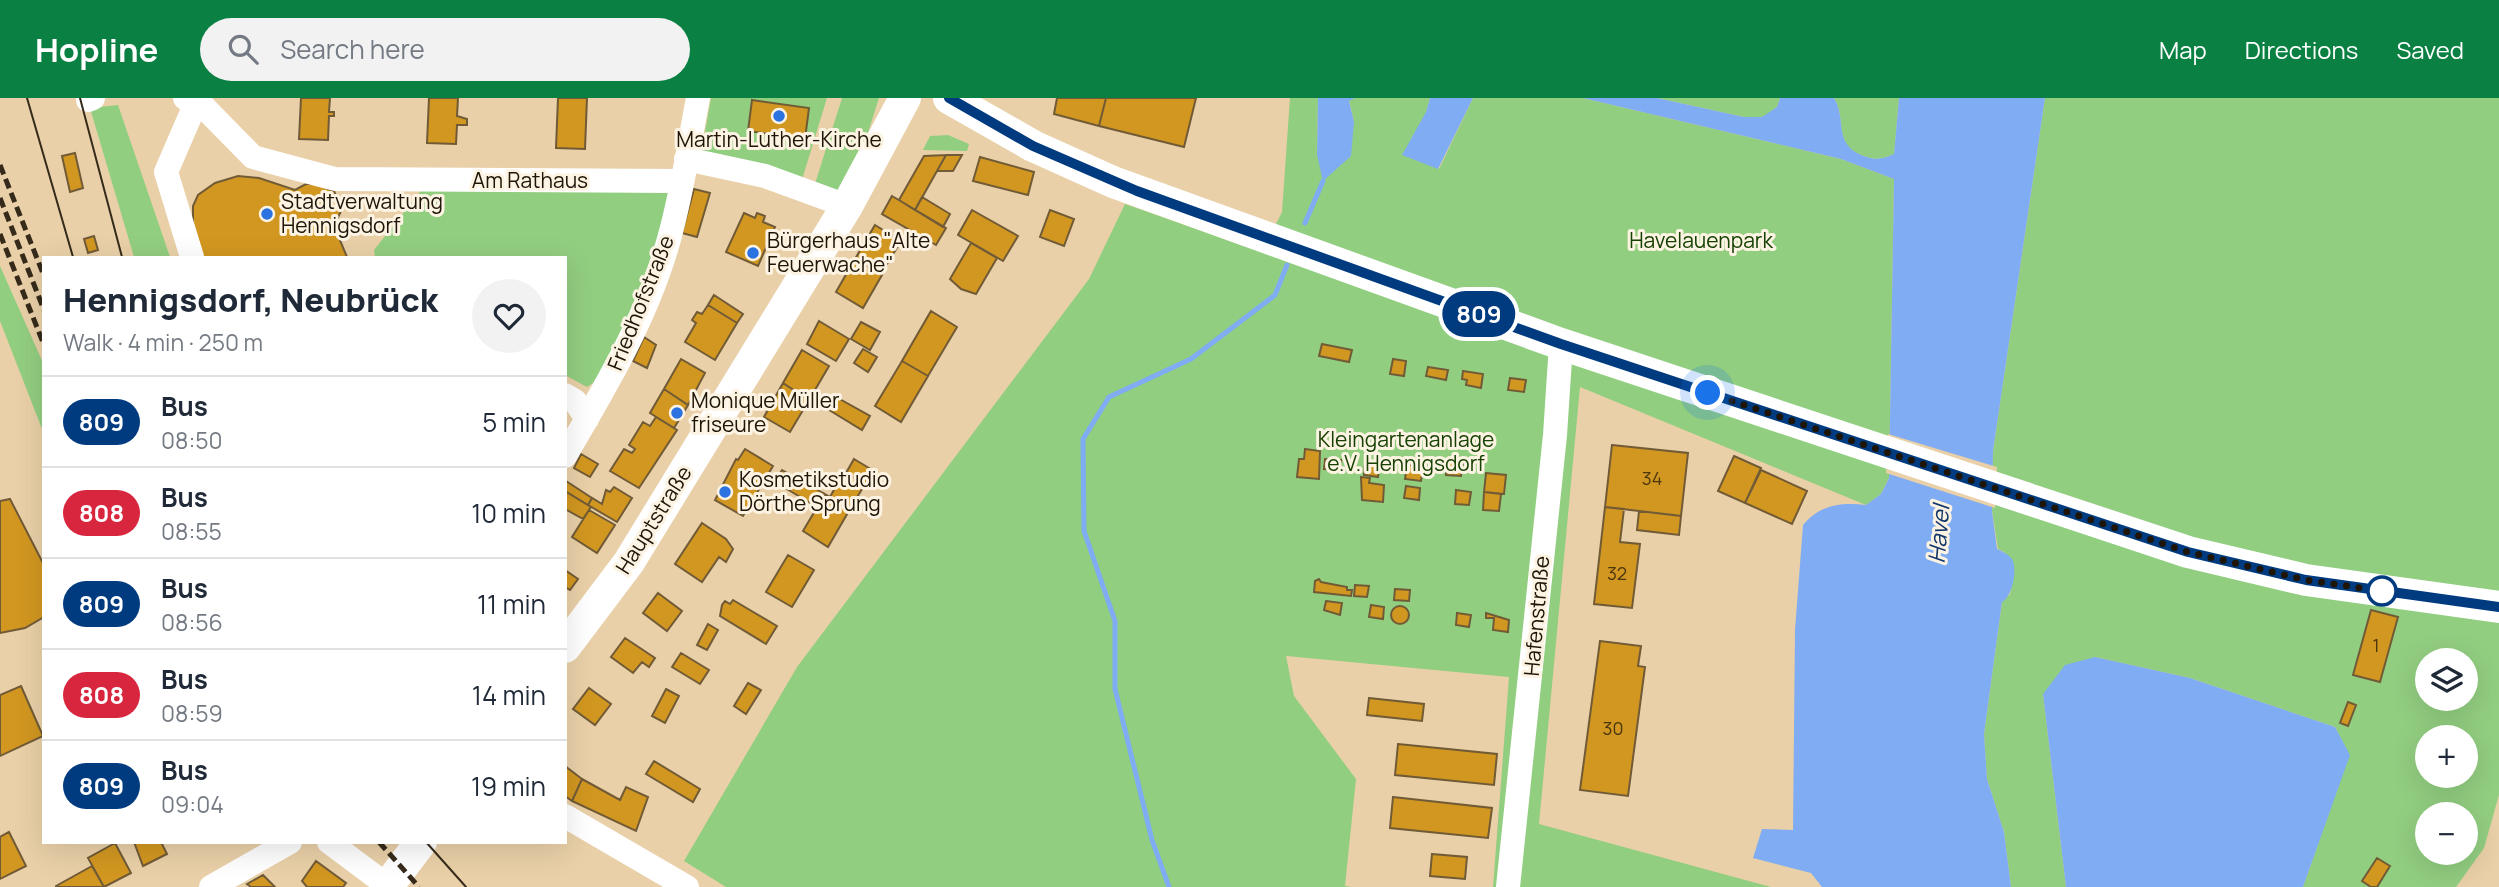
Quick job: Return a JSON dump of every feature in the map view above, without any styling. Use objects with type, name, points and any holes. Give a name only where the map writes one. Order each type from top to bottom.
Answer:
[{"type":"main road","name":"Hauptstraße","points":[[567,643],[629,562],[847,206],[905,98]]},
{"type":"main road","points":[[949,98],[1033,146],[1112,182],[1561,344],[2188,552],[2306,580],[2499,607]]},
{"type":"main road","points":[[388,886],[420,844]]},
{"type":"street","name":"Friedhofstraße","points":[[567,453],[604,391],[638,319],[668,242],[698,98]]},
{"type":"street","name":"Am Rathaus","points":[[193,99],[253,157],[335,179],[684,170],[765,176],[847,206]]},
{"type":"street","points":[[192,256],[166,172],[193,99]]},
{"type":"street","name":"Hafenstraße","points":[[1508,887],[1538,610],[1561,344]]},
{"type":"street","points":[[567,396],[575,401],[587,419]]},
{"type":"street","points":[[567,817],[688,887]]},
{"type":"street","points":[[211,887],[286,844]]},
{"type":"street","points":[[332,844],[388,886]]},
{"type":"green space","points":[[711,98],[827,98],[797,196],[698,171]]},
{"type":"green space","points":[[842,98],[879,98],[867,136],[838,193],[814,187]]},
{"type":"green space","points":[[1290,98],[1318,98],[1317,155],[1354,122],[1349,100],[1355,98],[1430,98],[1426,112],[1439,169],[1473,98],[1583,98],[1841,159],[1894,179],[1889,478],[1881,494],[1866,505],[1580,387],[1539,824],[1771,887],[1493,887],[1509,677],[1286,656],[1294,696],[1356,779],[1345,886],[1352,887],[726,887],[684,861],[797,667],[1089,279],[1125,204],[1262,252],[1282,212]]},
{"type":"green space","points":[[1657,98],[1780,98],[1777,107],[1763,117],[1744,117]]},
{"type":"green space","points":[[1834,98],[1899,98],[1894,154],[1874,158],[1852,150],[1844,138]]},
{"type":"green space","points":[[2045,98],[2499,98],[2499,795],[2484,848],[2478,856],[2478,802],[2415,802],[2415,865],[2472,865],[2456,887],[2303,887],[2349,755],[2335,727],[2190,678],[2095,657],[2043,694],[2066,887],[2011,887],[2004,832],[1987,779],[1984,734],[2002,602],[2010,594],[2014,569],[2004,552],[1998,549],[1992,511],[1993,451]]},
{"type":"green space","points":[[118,105],[170,256],[134,256],[90,108]]},
{"type":"green space","points":[[948,135],[969,144],[967,151],[923,150],[930,136]]},
{"type":"green space","points":[[423,188],[673,193],[647,282],[607,374],[587,387],[567,376],[567,256],[375,256],[374,250]]},
{"type":"green space","points":[[0,266],[42,360],[42,429],[0,321]]},
{"type":"water","points":[[1318,98],[1355,98],[1349,101],[1354,122],[1351,156],[1323,181],[1317,155]]},
{"type":"water","points":[[1430,98],[1473,98],[1438,169],[1402,155],[1426,112]]},
{"type":"water","name":"Havel","points":[[1583,98],[1657,98],[1744,117],[1762,117],[1777,107],[1780,98],[1834,98],[1847,144],[1861,155],[1878,159],[1894,154],[1899,98],[2045,98],[1993,451],[1992,511],[1997,549],[2012,559],[2014,576],[2009,595],[2002,602],[1984,734],[1987,779],[2004,832],[2011,887],[1822,887],[1811,873],[1753,858],[1762,829],[1793,830],[1795,630],[1803,525],[1816,513],[1831,506],[1866,505],[1881,494],[1889,478],[1894,179],[1841,159]]},
{"type":"water","points":[[2095,657],[2190,678],[2335,727],[2350,755],[2303,887],[2066,887],[2043,694],[2065,665]]},
{"type":"pier","points":[[1888,434],[1997,467],[1995,508],[1886,473]]},
{"type":"building","points":[[301,98],[330,98],[329,112],[334,112],[334,116],[329,116],[328,140],[299,139]]},
{"type":"building","points":[[429,98],[458,98],[457,116],[467,119],[467,125],[457,125],[456,144],[427,143]]},
{"type":"building","points":[[558,98],[587,98],[585,149],[556,148]]},
{"type":"building","points":[[1057,98],[1106,98],[1099,126],[1054,114]]},
{"type":"building","points":[[1106,98],[1196,98],[1184,147],[1099,126]]},
{"type":"building","name":"Martin-Luther-Kirche","points":[[752,100],[809,108],[805,139],[748,131]]},
{"type":"building","points":[[75,153],[83,188],[70,192],[62,156]]},
{"type":"building","points":[[946,155],[962,155],[953,171],[937,171]]},
{"type":"building","points":[[946,155],[915,210],[899,200],[924,156]]},
{"type":"building","points":[[980,157],[1034,172],[1028,195],[973,181]]},
{"type":"building","name":"Stadtverwaltung Hennigsdorf","points":[[238,176],[259,178],[295,190],[306,184],[316,184],[334,191],[342,209],[334,226],[347,256],[199,256],[193,226],[193,206],[198,195],[215,183]]},
{"type":"building","points":[[694,189],[710,193],[697,237],[682,233]]},
{"type":"building","points":[[892,196],[946,228],[936,245],[882,214]]},
{"type":"building","points":[[922,197],[950,214],[943,227],[915,210]]},
{"type":"building","points":[[972,210],[1018,236],[1003,261],[958,235]]},
{"type":"building","points":[[1050,210],[1074,219],[1064,246],[1040,237]]},
{"type":"building","points":[[744,213],[755,218],[757,213],[765,216],[763,222],[775,227],[758,266],[726,252]]},
{"type":"building","points":[[875,225],[901,241],[881,274],[855,259]]},
{"type":"building","points":[[94,236],[98,250],[88,253],[84,239]]},
{"type":"building","points":[[971,243],[997,258],[976,294],[961,289],[950,279]]},
{"type":"building","points":[[855,259],[882,275],[863,308],[836,292]]},
{"type":"building","points":[[714,295],[743,314],[737,323],[708,305]]},
{"type":"building","points":[[708,305],[737,323],[715,360],[685,342],[696,323],[692,320],[697,312],[702,314]]},
{"type":"building","points":[[931,311],[957,327],[928,376],[902,361]]},
{"type":"building","points":[[819,321],[849,339],[836,361],[807,344]]},
{"type":"building","points":[[861,322],[880,332],[870,350],[851,339]]},
{"type":"building","points":[[644,337],[656,345],[647,368],[633,361]]},
{"type":"building","points":[[1322,344],[1352,350],[1349,362],[1319,356]]},
{"type":"building","points":[[863,349],[877,357],[868,372],[854,363]]},
{"type":"building","points":[[802,350],[829,366],[809,400],[783,383]]},
{"type":"building","points":[[681,359],[705,373],[688,405],[664,389]]},
{"type":"building","points":[[1393,359],[1406,361],[1404,376],[1390,374]]},
{"type":"building","points":[[902,361],[928,376],[901,422],[875,406]]},
{"type":"building","points":[[1428,367],[1448,370],[1446,380],[1426,376]]},
{"type":"building","points":[[1463,371],[1483,374],[1481,388],[1466,385],[1467,380],[1462,379]]},
{"type":"building","points":[[1510,378],[1526,380],[1524,392],[1508,390]]},
{"type":"building","points":[[783,383],[809,400],[790,432],[764,417]]},
{"type":"building","points":[[664,389],[688,405],[674,428],[650,413]]},
{"type":"building","points":[[836,397],[870,416],[862,430],[829,410]]},
{"type":"building","points":[[656,417],[677,430],[639,488],[610,471],[624,449],[632,453],[635,449],[629,445],[643,422],[650,426]]},
{"type":"building","points":[[1612,445],[1688,453],[1681,516],[1605,507]]},
{"type":"building","points":[[745,449],[773,466],[743,516],[715,500],[736,459],[738,460]]},
{"type":"building","points":[[1305,449],[1320,451],[1319,479],[1297,477],[1299,459],[1304,459]]},
{"type":"building","points":[[581,454],[598,464],[590,477],[574,468]]},
{"type":"building","points":[[1734,456],[1761,468],[1745,503],[1718,491]]},
{"type":"building","points":[[1448,458],[1463,460],[1461,476],[1446,475]]},
{"type":"building","points":[[854,459],[874,471],[866,485],[846,473]]},
{"type":"building","points":[[1325,459],[1341,460],[1340,470],[1324,469]]},
{"type":"building","points":[[1365,462],[1380,464],[1378,477],[1364,475]]},
{"type":"building","points":[[1407,465],[1423,467],[1421,481],[1405,479]]},
{"type":"building","points":[[782,470],[825,494],[817,507],[775,482]]},
{"type":"building","points":[[1761,470],[1807,491],[1792,524],[1745,503]]},
{"type":"building","points":[[844,472],[865,484],[850,509],[830,497]]},
{"type":"building","points":[[1486,473],[1506,475],[1504,494],[1484,492]]},
{"type":"building","points":[[1361,477],[1370,478],[1369,483],[1384,485],[1383,502],[1362,500]]},
{"type":"building","points":[[567,482],[592,498],[588,505],[567,492]]},
{"type":"building","points":[[1406,486],[1420,488],[1419,500],[1404,498]]},
{"type":"building","points":[[614,487],[632,498],[617,522],[588,505],[592,498],[602,504],[606,490],[610,492]]},
{"type":"building","points":[[1456,490],[1471,492],[1469,505],[1455,504]]},
{"type":"building","points":[[567,492],[591,507],[583,519],[567,510]]},
{"type":"building","points":[[1484,492],[1501,494],[1499,511],[1483,510]]},
{"type":"building","points":[[825,494],[850,509],[828,547],[803,531]]},
{"type":"building","points":[[10,499],[42,561],[42,618],[25,628],[0,633],[0,501]]},
{"type":"building","points":[[1605,507],[1624,509],[1620,542],[1640,544],[1632,608],[1594,604]]},
{"type":"building","points":[[589,510],[615,525],[597,553],[572,537]]},
{"type":"building","points":[[1639,511],[1681,516],[1679,535],[1637,530]]},
{"type":"building","points":[[702,523],[726,539],[733,549],[726,562],[719,557],[702,582],[675,564]]},
{"type":"building","points":[[788,555],[814,570],[792,607],[766,592]]},
{"type":"building","points":[[567,571],[578,579],[570,590],[567,588]]},
{"type":"building","points":[[1319,579],[1321,582],[1347,587],[1347,590],[1352,590],[1351,596],[1314,592],[1315,581]]},
{"type":"building","points":[[1355,585],[1369,586],[1367,597],[1354,596]]},
{"type":"building","points":[[1395,589],[1410,590],[1409,601],[1394,600]]},
{"type":"building","points":[[658,593],[682,611],[667,631],[643,613]]},
{"type":"building","points":[[733,600],[777,626],[766,644],[720,616],[725,601],[730,604]]},
{"type":"building","points":[[1326,601],[1342,603],[1340,615],[1324,610]]},
{"type":"building","points":[[1371,605],[1384,607],[1383,619],[1369,617]]},
{"type":"building","points":[[1396,606],[1404,606],[1409,615],[1407,622],[1396,624],[1391,619],[1391,611]]},
{"type":"building","points":[[2371,610],[2398,617],[2380,682],[2353,675]]},
{"type":"building","points":[[1457,613],[1471,615],[1469,627],[1456,625]]},
{"type":"building","points":[[1486,613],[1509,620],[1508,632],[1493,630],[1494,618],[1486,618]]},
{"type":"building","points":[[708,624],[718,630],[707,650],[697,645]]},
{"type":"building","points":[[625,638],[655,658],[649,667],[642,662],[633,673],[611,657]]},
{"type":"building","points":[[1600,641],[1641,646],[1638,666],[1645,667],[1628,796],[1580,790]]},
{"type":"building","points":[[681,653],[709,670],[700,684],[672,667]]},
{"type":"building","points":[[748,683],[761,690],[746,714],[734,706]]},
{"type":"building","points":[[21,686],[42,736],[0,756],[0,695]]},
{"type":"building","points":[[589,688],[611,704],[595,725],[573,709]]},
{"type":"building","points":[[666,689],[679,696],[665,723],[652,716]]},
{"type":"building","points":[[1369,698],[1424,704],[1422,721],[1367,715]]},
{"type":"building","points":[[2348,702],[2356,705],[2348,726],[2340,723]]},
{"type":"building","points":[[1398,744],[1497,754],[1494,785],[1395,775]]},
{"type":"building","points":[[654,761],[700,789],[693,802],[646,774]]},
{"type":"building","points":[[567,768],[582,779],[572,801],[567,797]]},
{"type":"building","points":[[582,779],[620,800],[626,787],[648,797],[636,831],[572,801]]},
{"type":"building","points":[[1393,797],[1492,808],[1488,838],[1390,828]]},
{"type":"building","points":[[9,832],[26,866],[0,879],[0,837]]},
{"type":"building","points":[[116,844],[131,873],[104,887],[88,858]]},
{"type":"building","points":[[135,844],[162,844],[167,854],[143,866]]},
{"type":"building","points":[[1432,854],[1467,857],[1465,879],[1430,876]]},
{"type":"building","points":[[2377,858],[2390,866],[2377,887],[2371,887],[2362,881]]},
{"type":"building","points":[[316,861],[346,883],[343,887],[307,887],[302,881]]},
{"type":"building","points":[[92,866],[104,887],[56,887],[56,886]]},
{"type":"building","points":[[263,875],[275,887],[251,887],[247,884]]},
{"type":"waterway","points":[[1305,223],[1323,181]]},
{"type":"waterway","points":[[1169,887],[1152,840],[1115,689],[1115,621],[1084,531],[1083,439],[1109,397],[1191,359],[1275,295],[1287,265]]},
{"type":"tram line","points":[[27,98],[73,256]]},
{"type":"tram line","points":[[80,98],[122,256]]},
{"type":"tram line","points":[[428,844],[466,887]]},
{"type":"railway","points":[[0,165],[42,271]]},
{"type":"railway","points":[[0,198],[42,305]]},
{"type":"railway","points":[[0,234],[42,340]]},
{"type":"railway","points":[[381,844],[419,887]]},
{"type":"bus line","name":"809","points":[[949,98],[1033,146],[1112,182],[1561,344],[2188,552],[2306,580],[2499,607]]},
{"type":"place","name":"Martin-Luther-Kirche","points":[[779,116]]},
{"type":"place","name":"Stadtverwaltung Hennigsdorf","points":[[267,214]]},
{"type":"place","name":"Bürgerhaus \"Alte Feuerwache\"","points":[[753,253]]},
{"type":"place","name":"Monique Müller friseure","points":[[677,413]]},
{"type":"place","name":"Kosmetikstudio Dörthe Sprung","points":[[725,492]]},
{"type":"route","points":[[1708,393],[2188,552],[2306,580],[2382,591]]},
{"type":"park label","name":"Havelauenpark","points":[[1701,241]]},
{"type":"park label","name":"Kleingartenanlage e.V. Hennigsdorf","points":[[1406,452]]}]
